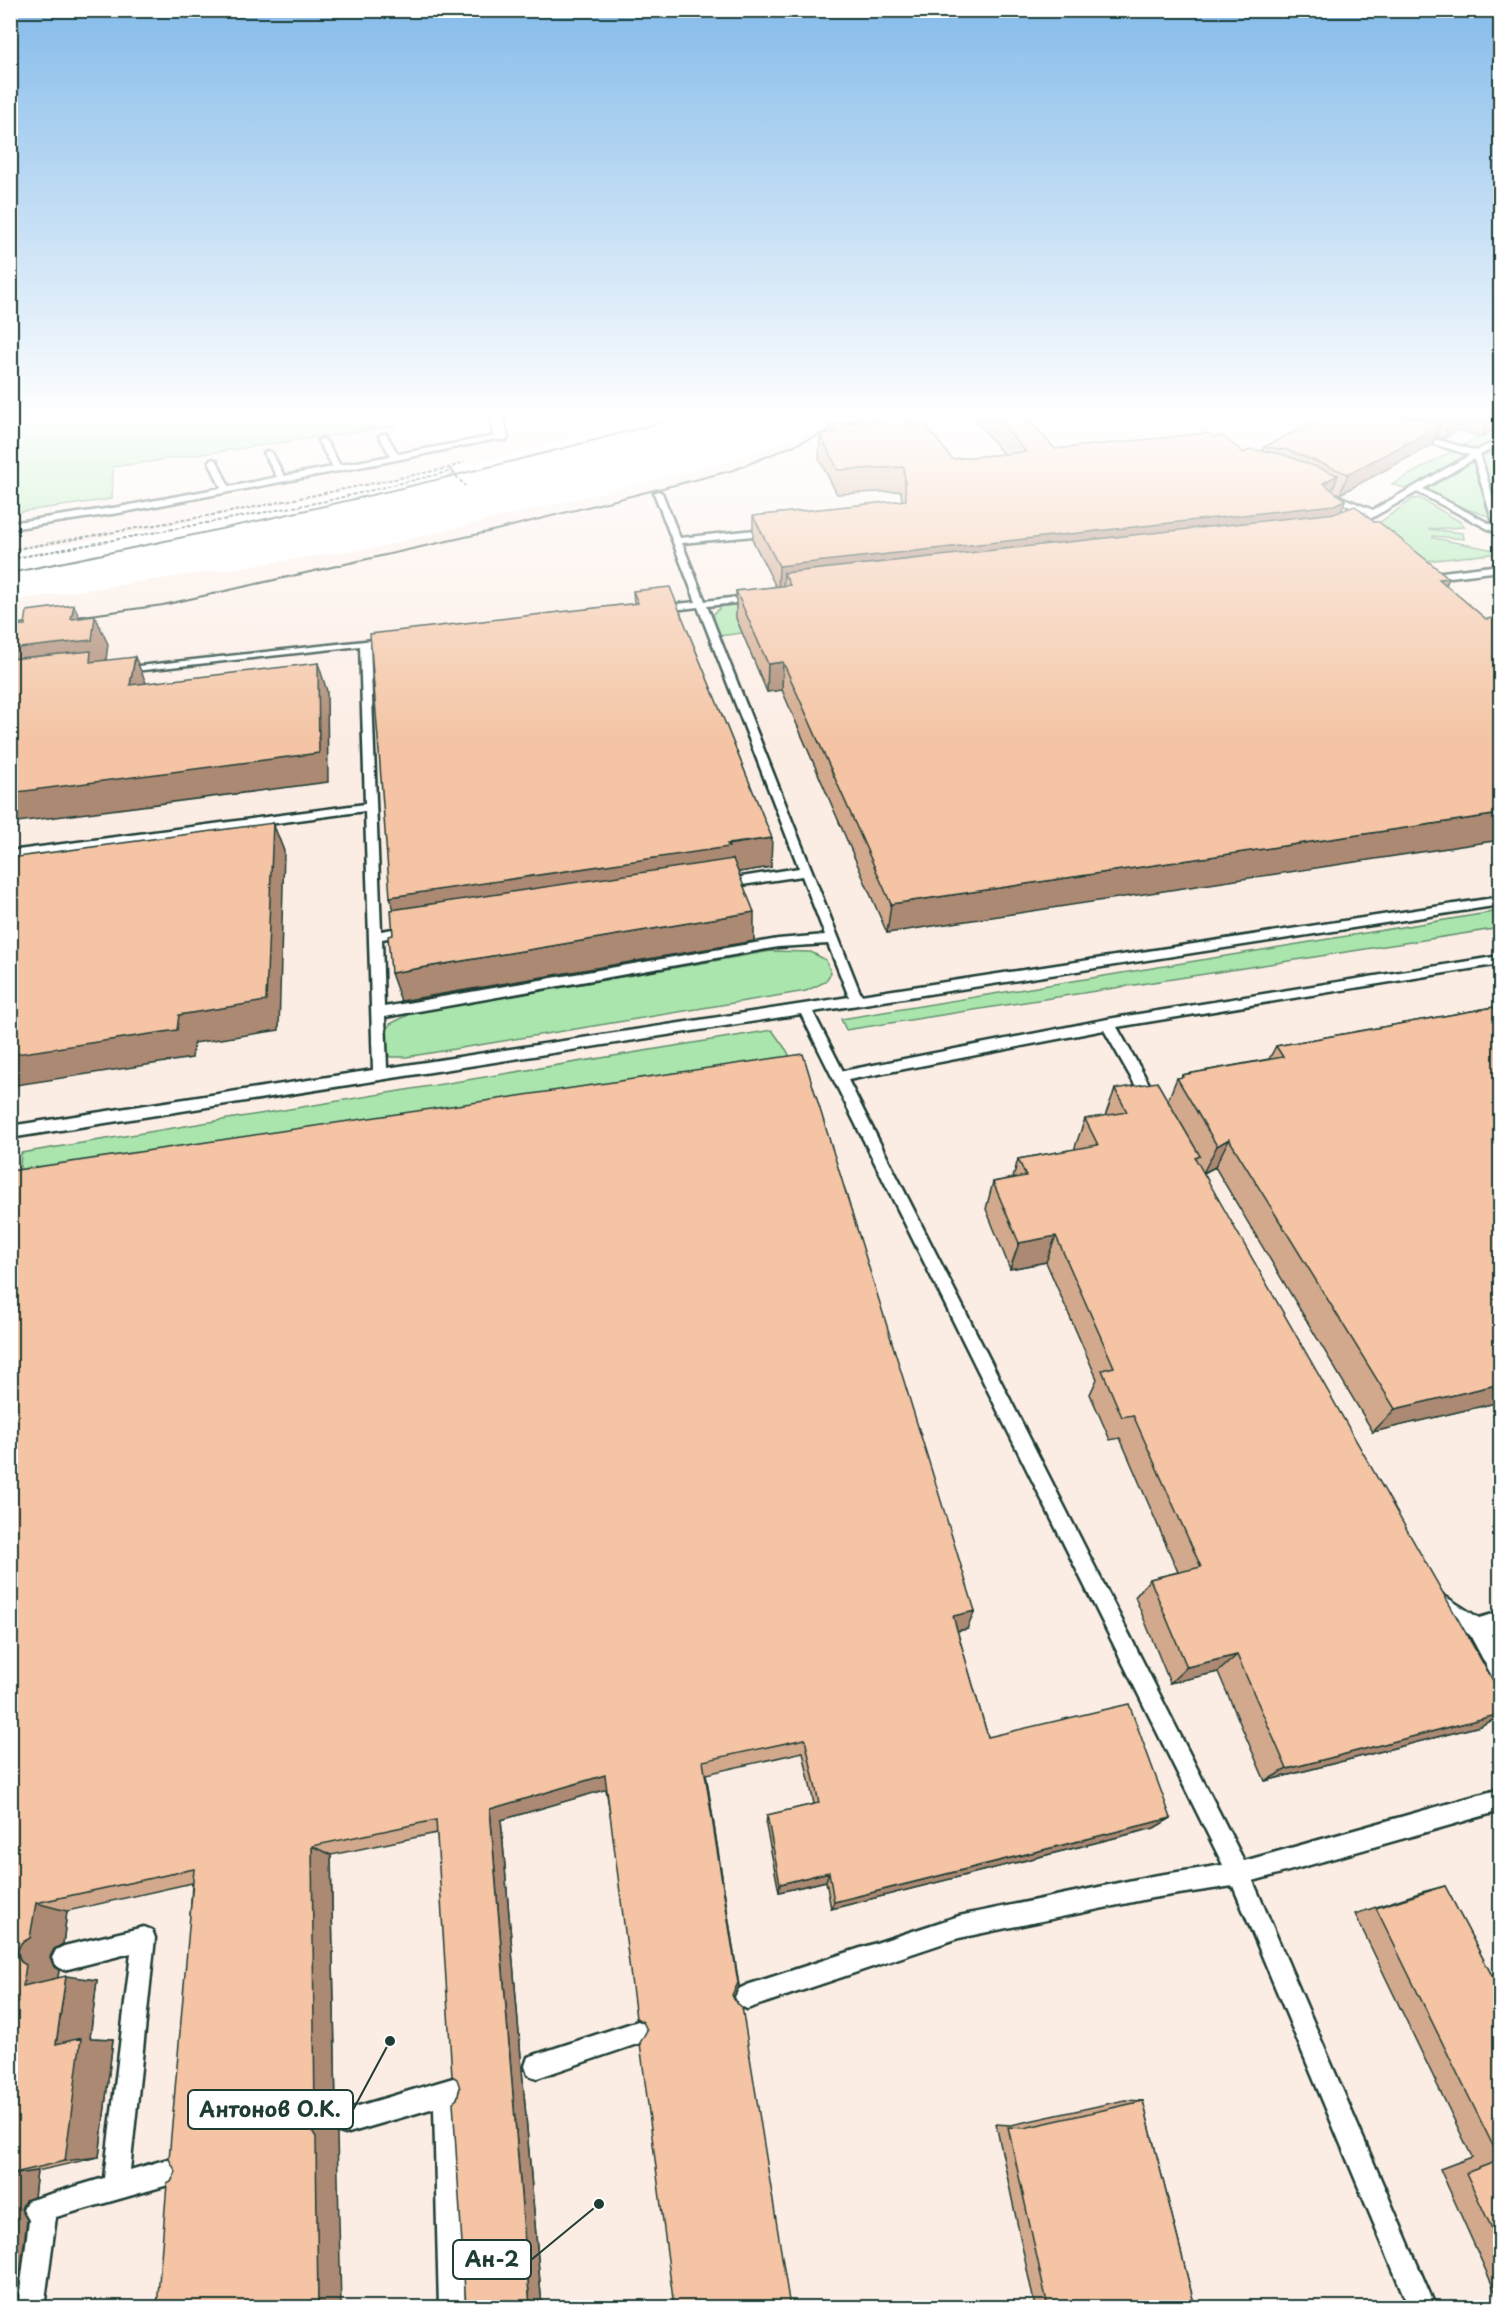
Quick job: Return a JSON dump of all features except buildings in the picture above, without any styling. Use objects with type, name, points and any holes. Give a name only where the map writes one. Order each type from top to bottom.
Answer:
[{"type":"lane","points":[[671,525],[857,1001]]},
{"type":"lane","points":[[1343,528],[1349,525]]},
{"type":"lane","points":[[1485,525],[1500,533]]},
{"type":"lane","points":[[677,541],[782,530]]},
{"type":"lane","points":[[1426,577],[1500,568]]},
{"type":"lane","points":[[644,610],[772,596]]},
{"type":"lane","points":[[107,672],[399,639]]},
{"type":"lane","points":[[365,643],[380,1074]]},
{"type":"lane","points":[[10,855],[370,807]]},
{"type":"lane","points":[[713,885],[806,871]]},
{"type":"lane","points":[[10,1132],[1500,901]]},
{"type":"lane","points":[[375,936],[422,929]]},
{"type":"lane","points":[[378,1013],[778,943],[833,939]]},
{"type":"lane","points":[[840,1077],[1108,1024],[1500,960]]},
{"type":"lane","points":[[805,1009],[1239,1874],[1422,2307]]},
{"type":"lane","points":[[1108,1024],[1161,1118]]},
{"type":"lane","points":[[1426,1588],[1432,1598],[1477,1628],[1500,1671]]},
{"type":"lane","points":[[1477,1628],[1500,1622]]},
{"type":"lane","points":[[747,1997],[959,1927],[1152,1887],[1239,1874],[1500,1800]]},
{"type":"lane","points":[[64,1958],[144,1938],[116,2187]]},
{"type":"lane","points":[[537,2066],[638,2033]]},
{"type":"lane","points":[[345,2122],[453,2090],[452,2307]]},
{"type":"lane","points":[[31,2307],[40,2208],[189,2166]]},
{"type":"path","points":[[10,550],[164,525]]},
{"type":"path","points":[[10,559],[194,525]]},
{"type":"shaded area","points":[[11,525],[174,525],[128,534],[11,552]]},
{"type":"shaded area","points":[[468,525],[1500,525],[1500,2307],[11,2308],[11,601],[378,547]]},
{"type":"green space","points":[[1376,525],[1464,525],[1465,527],[1428,529],[1463,533],[1464,539],[1433,536],[1433,538],[1500,551],[1500,553],[1388,565],[737,618],[743,633],[719,636],[713,614],[723,606],[1363,534]]},
{"type":"green space","points":[[1500,911],[1500,928],[846,1030],[841,1019]]},
{"type":"green space","points":[[771,951],[811,952],[826,960],[831,973],[825,982],[806,991],[406,1057],[390,1057],[383,1042],[390,1024],[412,1013]]},
{"type":"green space","points":[[772,1030],[787,1051],[802,1082],[18,1192],[21,1153]]},
{"type":"railway","points":[[10,573],[237,525]]},
{"type":"railway","points":[[61,619],[163,605],[515,525]]},
{"type":"railway","points":[[10,625],[40,621]]},
{"type":"place","name":"Антонов О.К.","points":[[390,2041]]},
{"type":"place","name":"Ан-2","points":[[599,2204]]}]
